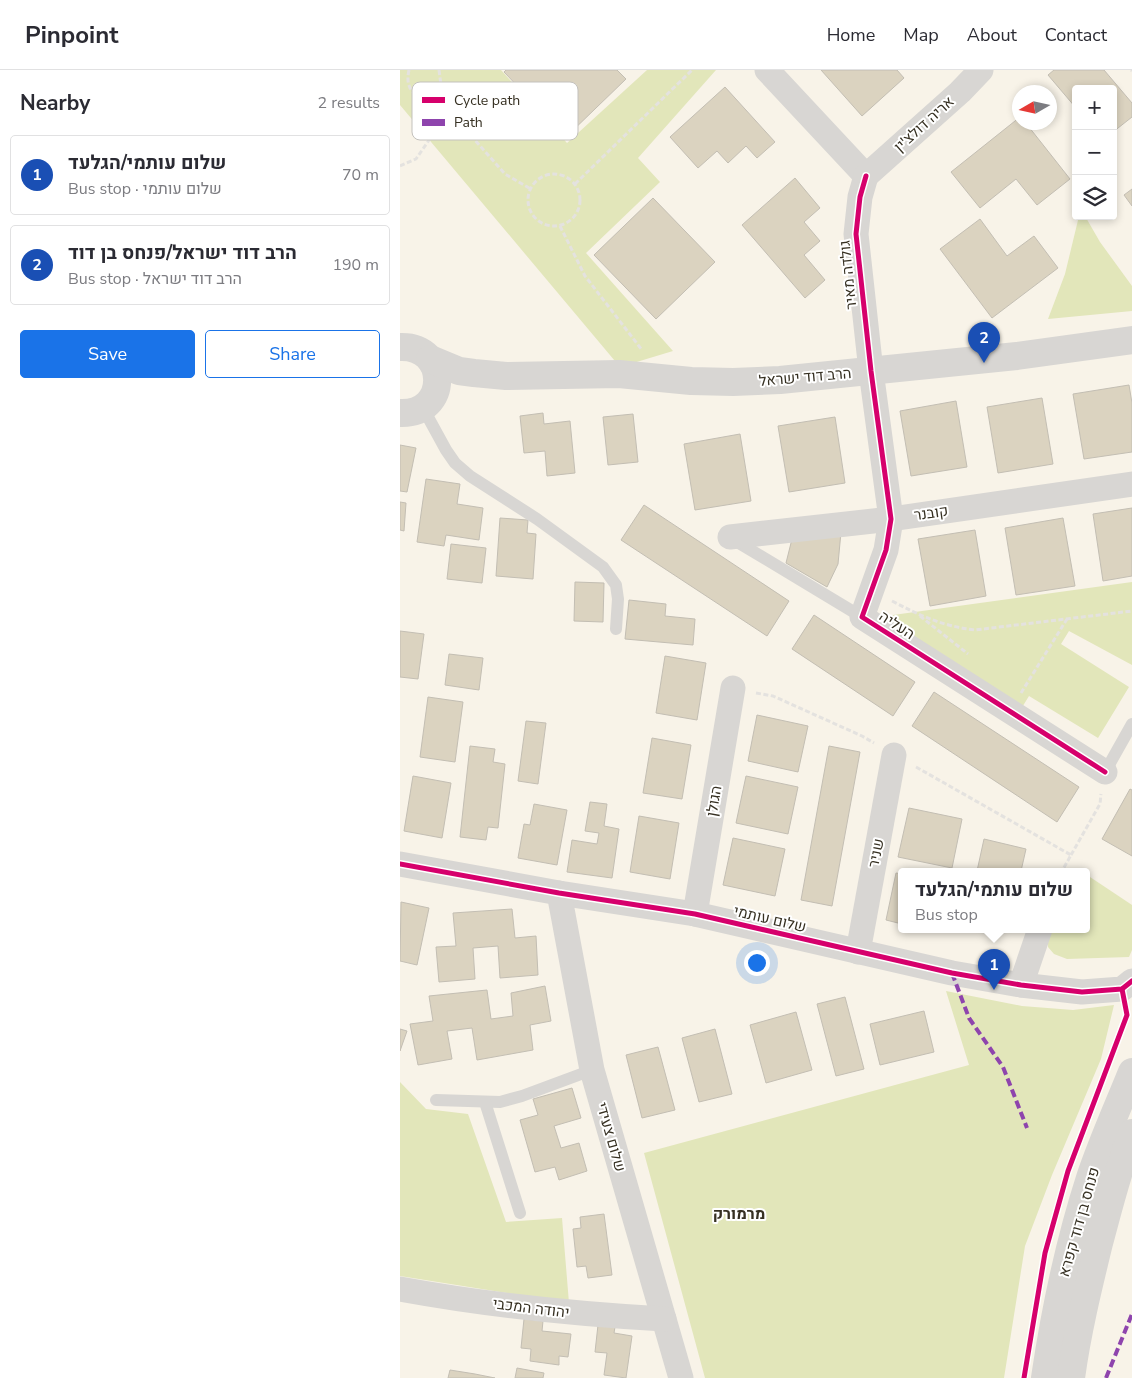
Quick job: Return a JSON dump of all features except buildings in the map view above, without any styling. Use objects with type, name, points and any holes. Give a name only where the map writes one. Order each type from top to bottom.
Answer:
[{"type":"street","points":[[767,70],[866,176]]},
{"type":"street","name":"אריה דולצ'ין","points":[[866,176],[960,92],[981,70]]},
{"type":"street","name":"גולדה מאיר","points":[[866,176],[860,197],[856,234],[871,371]]},
{"type":"street","name":"הרב דוד ישראל","points":[[410,348],[459,371],[506,376],[619,374],[691,381],[733,382],[780,380],[1017,356],[1132,340]]},
{"type":"street","points":[[410,348],[436,368],[438,379],[437,390],[418,407]]},
{"type":"street","name":"העליה","points":[[871,371],[891,519],[886,550],[862,617],[1105,772]]},
{"type":"street","name":"הרב דוד ישראל","points":[[418,407],[506,376]]},
{"type":"street","name":"קובנר","points":[[730,537],[891,519],[1132,484]]},
{"type":"street","name":"הגולן","points":[[695,914],[733,688]]},
{"type":"street","name":"שניר","points":[[858,952],[894,755]]},
{"type":"street","name":"שלום עותמי","points":[[400,864],[559,893],[695,914],[952,973],[1021,985],[1082,992],[1122,989],[1132,981]]},
{"type":"street","name":"שלום צעידי","points":[[559,893],[592,1070],[681,1378]]},
{"type":"street","points":[[1021,985],[1039,933]]},
{"type":"street","name":"פנחס בן דוד קפרא","points":[[1045,1378],[1058,1301],[1079,1216],[1100,1149],[1132,1072]]},
{"type":"street","name":"פנחס בן דוד קפרא","points":[[1070,1378],[1094,1262],[1119,1170],[1132,1133]]},
{"type":"street","name":"יהודה המכבי","points":[[400,1289],[437,1296],[573,1313],[664,1319]]},
{"type":"lane","points":[[418,407],[446,450],[462,470],[537,519],[603,566],[616,585],[618,599],[616,629]]},
{"type":"lane","points":[[730,537],[862,617]]},
{"type":"lane","points":[[1105,772],[1132,724]]},
{"type":"lane","points":[[436,1100],[500,1102],[522,1096],[592,1070]]},
{"type":"lane","points":[[485,1102],[520,1213]]},
{"type":"path","points":[[409,70],[410,89],[412,91]]},
{"type":"path","points":[[575,184],[692,70]]},
{"type":"path","points":[[400,166],[416,159],[429,140]]},
{"type":"path","points":[[474,140],[505,174],[531,189]]},
{"type":"path","points":[[550,174],[560,174],[575,184],[581,199],[579,209],[568,222],[560,226],[548,226],[540,222],[533,215],[529,208],[528,198],[536,182],[550,174]]},
{"type":"path","points":[[560,226],[585,276],[662,378]]},
{"type":"path","points":[[872,590],[917,614],[952,627],[975,630],[1132,611]]},
{"type":"path","points":[[917,614],[973,658]]},
{"type":"path","points":[[1010,712],[1067,619]]},
{"type":"path","points":[[1016,685],[1024,689]]},
{"type":"path","points":[[1071,855],[1100,804],[1105,772]]},
{"type":"green space","points":[[400,70],[501,70],[512,82],[412,82],[412,119],[400,105]]},
{"type":"green space","points":[[647,70],[716,70],[638,158],[660,182],[586,253],[673,351],[620,367],[429,140],[564,140],[567,143],[570,140],[578,140],[578,133]]},
{"type":"green space","points":[[1078,220],[1087,220],[1100,242],[1132,286],[1132,311],[1048,319],[1065,274]]},
{"type":"green space","points":[[1132,582],[1132,665],[1069,631],[1061,644],[1129,687],[1098,738],[1029,696],[1021,709],[885,621],[893,615]]},
{"type":"green space","points":[[1090,877],[1132,905],[1132,950],[1129,957],[1067,959],[1054,954],[1048,947],[1050,933],[1090,933]]},
{"type":"green space","points":[[946,991],[1022,1006],[1073,1010],[1114,1005],[1101,1059],[1052,1175],[1025,1246],[1004,1378],[705,1378],[644,1153],[969,1065]]},
{"type":"green space","points":[[400,1082],[426,1109],[468,1114],[506,1222],[562,1218],[569,1303],[400,1276]]},
{"type":"marked path","points":[[952,973],[969,1018],[1003,1067],[1027,1128]]},
{"type":"marked path","points":[[1106,1378],[1132,1314]]},
{"type":"cycle path","points":[[866,176],[860,197],[856,234],[871,371],[891,519],[886,550],[862,617],[1105,772]]},
{"type":"cycle path","points":[[400,864],[559,893],[695,914],[952,973],[1021,985],[1082,992],[1122,989],[1132,981]]},
{"type":"cycle path","points":[[1024,1378],[1045,1253],[1068,1171],[1127,1015],[1122,989]]},
{"type":"place","name":"הרב דוד ישראל/פנחס בן דוד","points":[[984,363]]},
{"type":"place","name":"שלום עותמי/הגלעד","points":[[994,990]]},
{"type":"district","name":"מרמורק","points":[[739,1213]]}]
